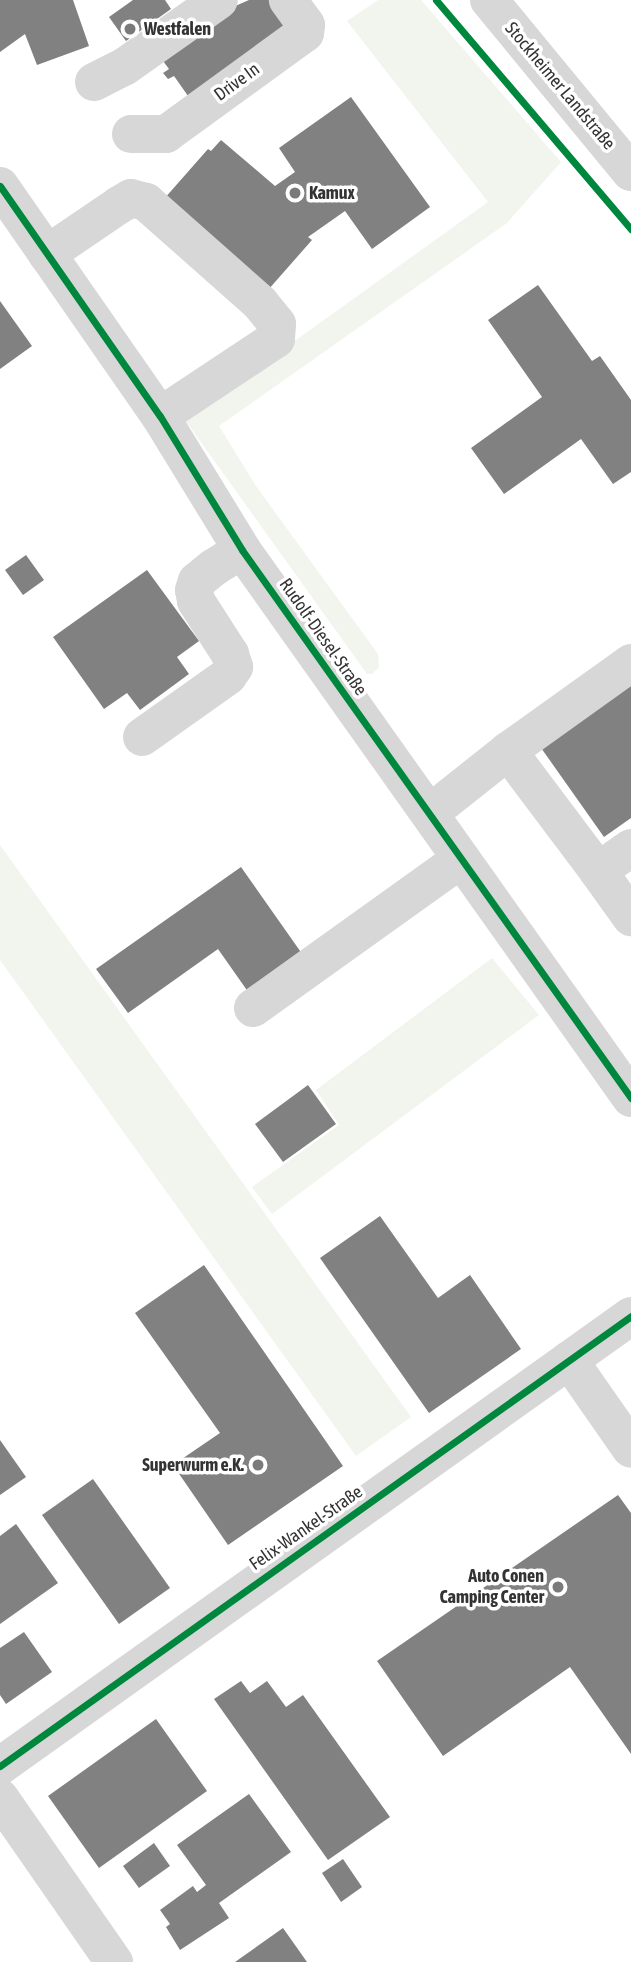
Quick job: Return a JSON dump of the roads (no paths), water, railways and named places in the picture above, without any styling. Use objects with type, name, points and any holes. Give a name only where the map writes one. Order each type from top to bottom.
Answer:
[{"type":"street","points":[[94,82],[124,68],[219,0]]},
{"type":"street","name":"Drive In","points":[[131,134],[166,134],[305,33],[306,25],[288,0]]},
{"type":"street","name":"Stockheimer Landstraße","points":[[489,0],[631,172]]},
{"type":"street","points":[[47,254],[131,198],[146,202],[260,303],[277,324],[276,339],[160,416]]},
{"type":"street","name":"Rudolf-Diesel-Straße","points":[[17,202],[47,254],[160,416],[242,550],[631,1098]]},
{"type":"street","points":[[142,737],[228,676],[234,667],[230,654],[196,601],[194,590],[205,574],[242,550]]},
{"type":"street","points":[[430,813],[508,751],[631,663]]},
{"type":"street","points":[[508,751],[631,917]]},
{"type":"street","points":[[598,871],[631,848]]},
{"type":"street","points":[[253,1007],[461,859]]},
{"type":"street","name":"Felix-Wankel-Straße","points":[[0,1766],[631,1316]]},
{"type":"street","points":[[569,1360],[631,1449]]},
{"type":"street","points":[[0,1798],[114,1962]]},
{"type":"place","name":"Westfalen","points":[[130,29]]},
{"type":"place","name":"Kamux","points":[[295,193]]},
{"type":"place","name":"Superwurm e.K.","points":[[258,1465]]},
{"type":"place","name":"Auto Conen Camping Center","points":[[558,1587]]}]
